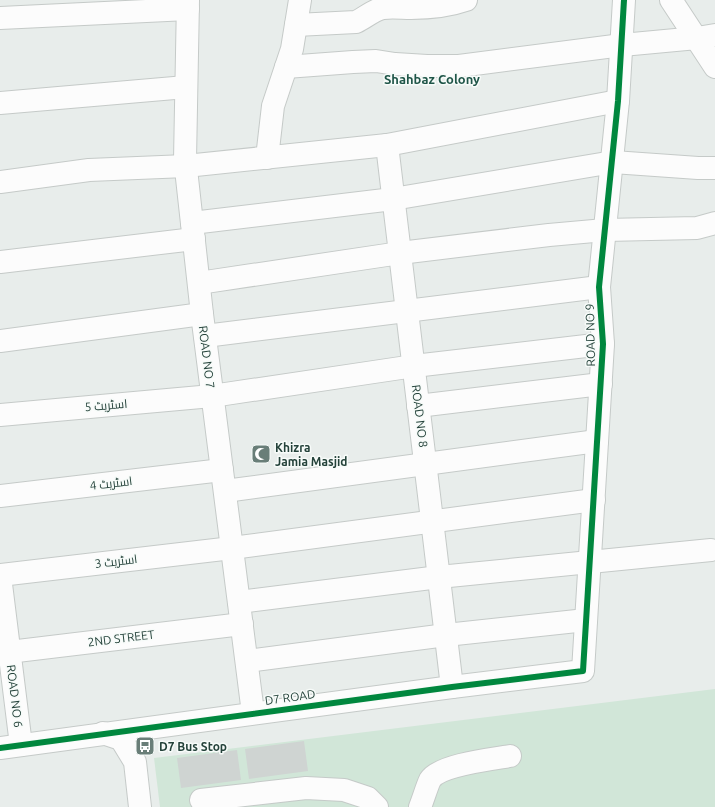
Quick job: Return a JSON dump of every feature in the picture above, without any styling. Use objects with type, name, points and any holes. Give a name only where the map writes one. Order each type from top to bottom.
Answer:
[{"type":"street","points":[[267,158],[273,106],[292,49],[300,0]]},
{"type":"street","points":[[296,25],[356,22],[383,8],[423,8],[466,0]]},
{"type":"street","name":"ROAD NO 9","points":[[583,671],[603,344],[599,287],[613,162],[624,0]]},
{"type":"street","points":[[671,0],[706,37],[715,67]]},
{"type":"street","points":[[0,18],[188,4]]},
{"type":"street","name":"ROAD NO 7","points":[[188,4],[185,160],[212,396],[254,713]]},
{"type":"street","points":[[286,67],[353,62],[376,62],[419,66],[459,66],[622,45],[706,37]]},
{"type":"street","points":[[0,103],[186,87]]},
{"type":"street","points":[[0,182],[89,170],[186,166],[387,145],[618,102]]},
{"type":"street","name":"ROAD NO 8","points":[[387,145],[452,687]]},
{"type":"street","points":[[0,262],[613,162],[715,168]]},
{"type":"street","points":[[198,283],[400,253],[549,235],[605,230],[697,228],[715,222]]},
{"type":"street","points":[[205,336],[599,287]]},
{"type":"street","points":[[0,341],[202,314]]},
{"type":"street","name":"اسٹریٹ 5","points":[[0,415],[212,396],[414,366],[603,344]]},
{"type":"street","points":[[418,406],[601,384]]},
{"type":"street","points":[[225,491],[597,441]]},
{"type":"street","name":"اسٹریٹ 4","points":[[0,496],[222,470]]},
{"type":"street","name":"اسٹریٹ 3","points":[[0,575],[232,548],[594,500]]},
{"type":"street","points":[[239,602],[439,577],[711,550]]},
{"type":"street","name":"ROAD NO 6","points":[[0,575],[5,653],[22,745]]},
{"type":"street","points":[[247,661],[446,635],[586,620]]},
{"type":"street","name":"2ND STREET","points":[[5,653],[242,624]]},
{"type":"street","name":"D7 ROAD","points":[[0,748],[254,713],[583,671]]},
{"type":"street","name":"D7 ROAD","points":[[103,733],[121,739],[136,762],[140,807]]},
{"type":"street","points":[[420,807],[430,780],[438,773],[453,767],[510,756]]},
{"type":"street","points":[[201,800],[306,788],[344,790],[368,798],[377,807]]},
{"type":"green space","points":[[715,689],[715,807],[160,807],[154,758]]},
{"type":"building","points":[[304,741],[308,771],[249,779],[245,749]]},
{"type":"building","points":[[237,750],[241,780],[181,788],[177,758]]},
{"type":"cycle path","points":[[0,748],[452,687],[583,671],[603,344],[599,287],[618,101],[624,0]]},
{"type":"place","name":"Khizra Jamia Masjid","points":[[261,454]]},
{"type":"place","name":"D7 Bus Stop","points":[[145,746]]},
{"type":"district","name":"Shahbaz Colony","points":[[432,79]]}]
